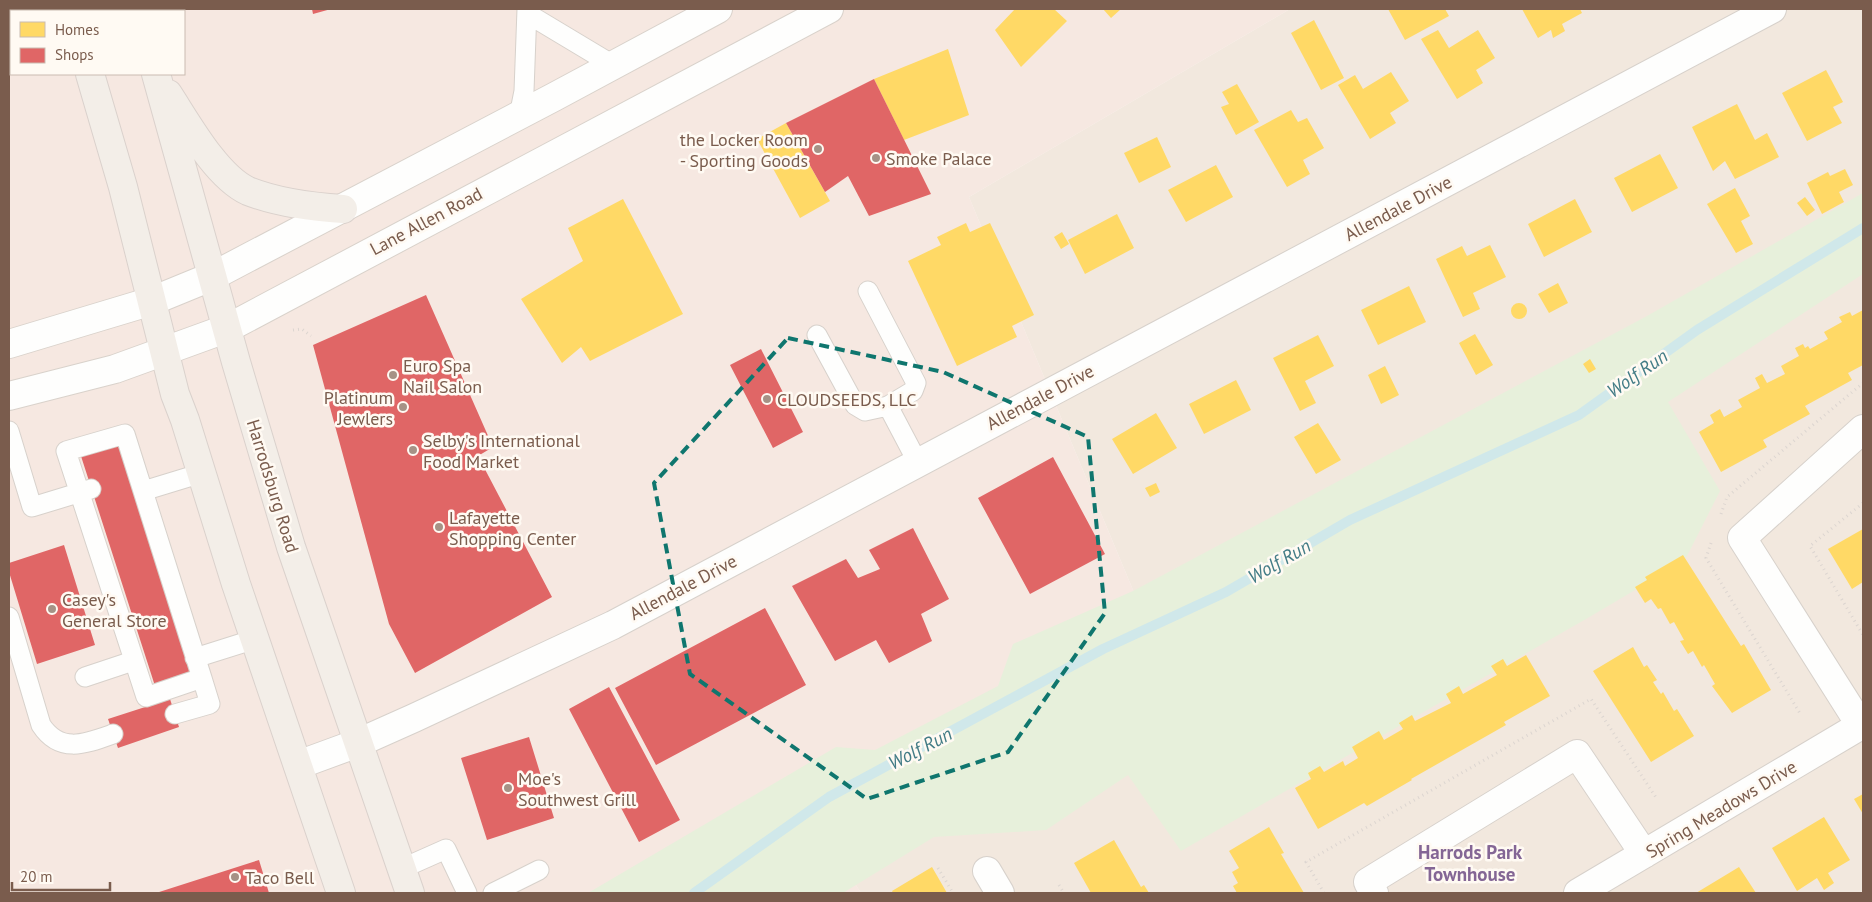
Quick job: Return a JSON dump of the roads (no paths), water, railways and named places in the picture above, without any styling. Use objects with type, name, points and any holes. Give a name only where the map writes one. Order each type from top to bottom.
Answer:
[{"type":"main road","points":[[90,75],[123,187],[166,352],[175,394],[255,639],[342,893]]},
{"type":"main road","name":"Harrodsburg Road","points":[[157,76],[291,547],[406,881]]},
{"type":"main road","points":[[157,76],[201,143],[226,175],[247,190],[302,206],[343,209]]},
{"type":"street","points":[[9,344],[152,301],[213,276],[519,116],[718,9]]},
{"type":"street","name":"Lane Allen Road","points":[[9,396],[115,370],[228,328],[829,9]]},
{"type":"street","name":"Allendale Drive","points":[[298,765],[358,743],[613,625],[1772,9]]},
{"type":"street","points":[[1862,725],[1742,538],[1863,430]]},
{"type":"street","name":"Spring Meadows Drive","points":[[1578,893],[1862,725]]},
{"type":"street","points":[[1374,893],[1368,882],[1577,754],[1644,854]]},
{"type":"lane","points":[[519,116],[524,91],[528,11],[613,65]]},
{"type":"lane","points":[[817,335],[855,405],[865,411],[888,406],[913,391],[916,383],[868,291]]},
{"type":"lane","points":[[888,406],[918,462]]},
{"type":"lane","points":[[9,431],[15,478],[32,507],[85,491]]},
{"type":"lane","points":[[175,714],[210,704],[202,678],[195,658],[184,636],[158,554],[136,481],[125,434],[66,451],[85,491],[98,530],[124,610],[146,697],[202,678]]},
{"type":"lane","points":[[136,481],[202,473]]},
{"type":"lane","points":[[9,617],[41,725],[49,737],[64,744],[84,744],[113,734]]},
{"type":"lane","points":[[195,658],[255,639]]},
{"type":"lane","points":[[85,677],[136,654]]},
{"type":"lane","points":[[406,881],[446,849],[467,893]]},
{"type":"lane","points":[[493,893],[539,870]]},
{"type":"waterway","name":"Wolf Run","points":[[694,893],[829,797],[1103,649],[1226,592],[1350,520],[1579,415],[1697,330],[1863,228]]},
{"type":"place","name":"the Locker Room - Sporting Goods","points":[[818,149]]},
{"type":"place","name":"Smoke Palace","points":[[876,158]]},
{"type":"place","name":"Euro Spa Nail Salon","points":[[393,375]]},
{"type":"place","name":"CLOUDSEEDS, LLC","points":[[767,399]]},
{"type":"place","name":"Platinum Jewlers","points":[[403,407]]},
{"type":"place","name":"Selby's International Food Market","points":[[413,450]]},
{"type":"place","name":"Lafayette Shopping Center","points":[[439,527]]},
{"type":"place","name":"Casey's General Store","points":[[52,609]]},
{"type":"place","name":"Moe's Southwest Grill","points":[[508,788]]},
{"type":"place","name":"Taco Bell","points":[[235,877]]},
{"type":"district","name":"Harrods Park Townhouse","points":[[1470,863]]}]
